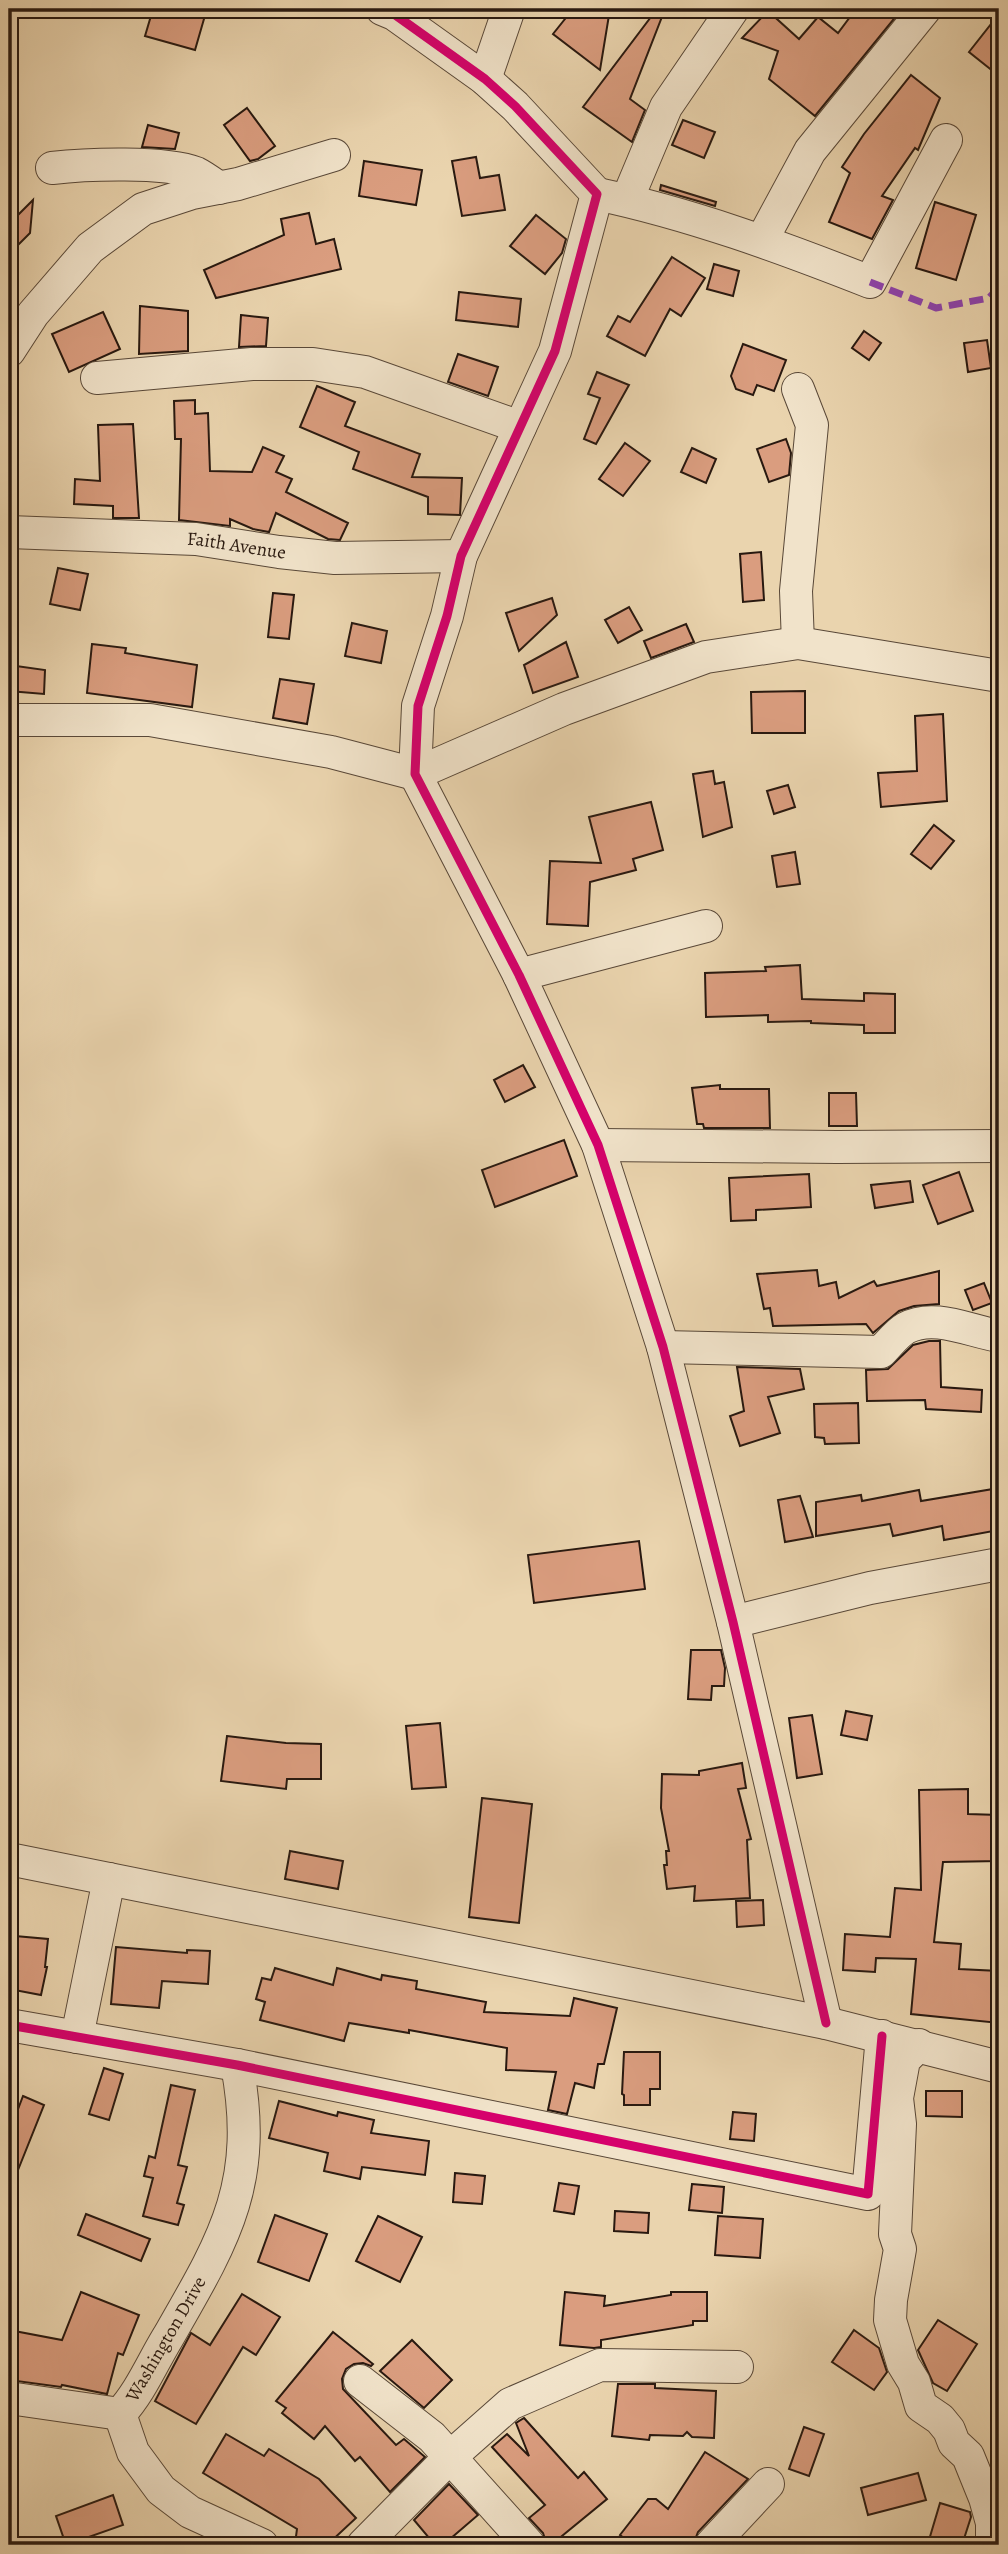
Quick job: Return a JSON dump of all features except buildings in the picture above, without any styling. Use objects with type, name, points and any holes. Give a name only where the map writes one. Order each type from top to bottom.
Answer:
[{"type":"street","points":[[382,9],[394,14],[485,79],[612,197],[762,240],[870,282],[946,140]]},
{"type":"street","points":[[485,79],[509,9]]},
{"type":"street","points":[[733,9],[666,107],[612,197],[555,351],[461,556],[447,616],[418,706],[415,774],[519,975],[598,1145],[663,1347],[733,1622],[826,2023]]},
{"type":"street","points":[[762,240],[810,150],[925,9]]},
{"type":"street","points":[[9,351],[33,314],[90,248],[143,209],[334,155]]},
{"type":"street","points":[[52,168],[85,164],[178,169],[196,173],[219,188]]},
{"type":"street","points":[[97,378],[252,364],[313,364],[365,372],[520,427]]},
{"type":"street","points":[[798,389],[812,425],[796,591],[798,643]]},
{"type":"street","name":"Faith Avenue","points":[[9,532],[197,539],[335,558],[461,556]]},
{"type":"street","points":[[9,720],[150,720],[331,752],[415,774],[564,709],[706,657],[798,643],[999,676]]},
{"type":"street","points":[[519,975],[706,926]]},
{"type":"street","points":[[598,1145],[999,1146]]},
{"type":"street","points":[[663,1347],[881,1352],[905,1328],[935,1320],[970,1331],[999,1336]]},
{"type":"street","points":[[733,1622],[870,1588],[999,1564]]},
{"type":"street","points":[[9,1859],[826,2023],[999,2067]]},
{"type":"street","points":[[77,2037],[109,1879]]},
{"type":"street","points":[[9,2025],[237,2065],[886,2197]]},
{"type":"street","points":[[882,2036],[888,2060],[900,2074]]},
{"type":"street","points":[[882,2036],[886,2197],[900,2249],[890,2320],[903,2364],[914,2382],[921,2406],[940,2419],[949,2430],[954,2443],[968,2456],[992,2523],[992,2545]]},
{"type":"street","points":[[886,2197],[900,2124],[897,2098],[900,2074],[904,2060],[919,2045]]},
{"type":"street","name":"Washington Drive","points":[[237,2065],[244,2105],[243,2154],[238,2195],[224,2235],[192,2295],[135,2398],[120,2414],[133,2452],[161,2490],[190,2512],[262,2545]]},
{"type":"street","points":[[363,2545],[449,2458],[510,2404],[600,2365],[737,2367]]},
{"type":"street","points":[[360,2381],[432,2437],[529,2545]]},
{"type":"street","points":[[9,2398],[120,2414]]},
{"type":"street","points":[[711,2545],[768,2484]]},
{"type":"marked path","points":[[870,282],[936,308],[989,298],[999,287]]},
{"type":"cycle path","points":[[382,9],[394,14],[485,79],[515,106],[597,194],[555,351],[461,556],[447,616],[418,706],[415,774],[519,975],[598,1145],[663,1347],[733,1622],[826,2023]]},
{"type":"cycle path","points":[[9,2025],[237,2065],[868,2194],[882,2036]]}]
